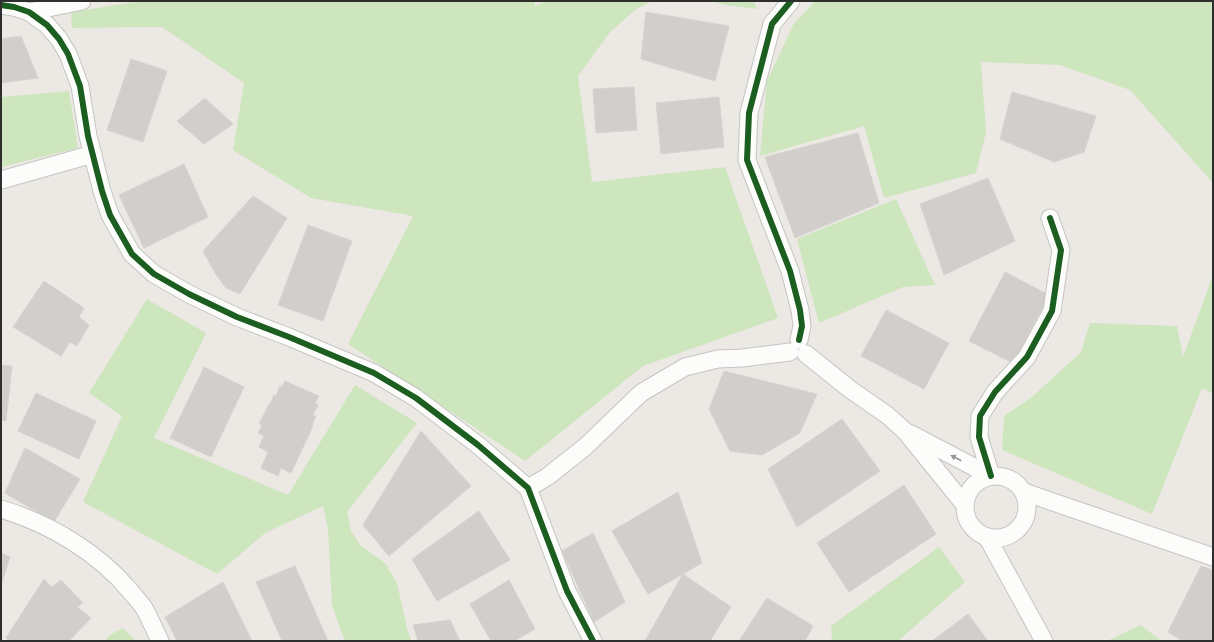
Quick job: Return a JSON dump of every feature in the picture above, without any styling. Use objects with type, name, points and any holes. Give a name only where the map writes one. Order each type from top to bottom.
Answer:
[{"type":"street","points":[[29,12],[82,1]]},
{"type":"street","points":[[791,1],[772,24],[749,113],[747,160],[790,271],[800,310],[802,326],[798,349]]},
{"type":"street","points":[[1,5],[14,7],[29,12],[47,25],[59,39],[68,54],[80,86],[93,154],[102,190],[110,215],[132,254],[154,274],[189,294],[237,317],[374,373],[416,398],[478,445],[528,488],[567,591],[593,641]]},
{"type":"street","points":[[1,180],[93,154]]},
{"type":"street","points":[[991,476],[979,438],[980,416],[995,392],[1027,357],[1052,311],[1061,250],[1050,218]]},
{"type":"street","points":[[528,488],[546,477],[585,447],[641,393],[684,367],[718,358],[742,358],[798,349],[850,390],[887,415],[905,431],[964,504]]},
{"type":"street","points":[[905,431],[991,476]]},
{"type":"street","points":[[991,476],[1001,476],[1018,484],[1024,492],[1027,502],[1027,512],[1024,522],[1017,530],[1008,536],[998,539],[987,538],[978,533],[970,525],[965,515],[964,504],[967,494],[973,485],[982,479],[991,476]]},
{"type":"street","points":[[1024,492],[1213,557]]},
{"type":"street","points":[[1,509],[51,529],[78,545],[99,560],[123,582],[144,608],[160,641]]},
{"type":"street","points":[[987,538],[1044,641]]},
{"type":"green space","points":[[141,1],[535,1],[535,6],[545,1],[652,1],[635,10],[610,32],[578,76],[592,182],[725,167],[778,318],[643,366],[525,461],[348,344],[413,216],[311,198],[233,150],[244,83],[162,27],[72,28],[71,12]]},
{"type":"green space","points":[[711,1],[754,1],[757,9],[725,5]]},
{"type":"green space","points":[[815,1],[1213,1],[1213,183],[1130,90],[1060,65],[981,62],[986,132],[976,173],[884,198],[864,126],[760,156],[767,81],[793,25]]},
{"type":"green space","points":[[69,91],[78,148],[1,167],[1,97]]},
{"type":"green space","points":[[896,199],[935,285],[903,287],[819,323],[797,239]]},
{"type":"green space","points":[[1213,275],[1213,394],[1202,388],[1152,514],[1002,450],[1004,416],[1032,397],[1081,352],[1090,323],[1177,326],[1183,357]]},
{"type":"green space","points":[[147,299],[206,333],[154,438],[288,495],[355,385],[417,423],[347,512],[351,531],[361,546],[385,563],[397,583],[411,641],[345,641],[332,605],[328,529],[323,506],[265,533],[217,574],[83,502],[122,416],[89,393]]},
{"type":"green space","points":[[939,547],[965,582],[898,641],[832,641],[831,626]]},
{"type":"green space","points":[[1140,625],[1162,641],[1107,641]]},
{"type":"green space","points":[[123,628],[136,641],[105,641],[110,635]]},
{"type":"building","points":[[646,12],[729,26],[715,81],[641,59]]},
{"type":"building","points":[[21,36],[38,78],[1,83],[1,39]]},
{"type":"building","points":[[131,59],[167,71],[143,142],[107,130]]},
{"type":"building","points":[[634,87],[637,130],[596,133],[593,89]]},
{"type":"building","points":[[1012,92],[1096,116],[1084,152],[1054,162],[1000,139]]},
{"type":"building","points":[[719,97],[724,147],[661,154],[656,103]]},
{"type":"building","points":[[205,98],[233,124],[204,144],[177,121]]},
{"type":"building","points":[[858,133],[879,203],[795,238],[765,157]]},
{"type":"building","points":[[184,164],[208,217],[144,248],[119,195]]},
{"type":"building","points":[[988,178],[1015,241],[944,275],[920,204]]},
{"type":"building","points":[[253,196],[287,218],[240,294],[226,288],[215,273],[203,251]]},
{"type":"building","points":[[308,225],[352,241],[323,321],[278,305]]},
{"type":"building","points":[[1005,272],[1049,295],[1013,363],[969,341]]},
{"type":"building","points":[[44,281],[84,308],[79,317],[89,325],[77,346],[70,342],[61,356],[13,327]]},
{"type":"building","points":[[886,310],[949,343],[924,389],[861,356]]},
{"type":"building","points":[[1,365],[12,366],[6,421],[1,420]]},
{"type":"building","points":[[204,367],[244,387],[211,457],[170,438]]},
{"type":"building","points":[[724,371],[817,394],[800,433],[762,455],[730,451],[709,409]]},
{"type":"building","points":[[285,381],[319,396],[315,403],[318,405],[313,415],[316,416],[312,425],[313,426],[291,473],[281,468],[278,476],[261,468],[268,452],[259,447],[264,436],[258,433],[262,425],[259,424],[269,404],[274,395],[276,396],[280,386],[282,387]]},
{"type":"building","points":[[36,393],[96,421],[79,459],[18,431]]},
{"type":"building","points":[[842,419],[880,471],[797,527],[768,469]]},
{"type":"building","points":[[421,431],[471,486],[389,556],[363,525]]},
{"type":"building","points":[[25,448],[80,479],[54,522],[5,493]]},
{"type":"building","points":[[904,485],[936,534],[849,592],[817,543]]},
{"type":"building","points":[[678,492],[702,563],[648,594],[612,531]]},
{"type":"building","points":[[479,511],[510,560],[437,601],[412,559]]},
{"type":"building","points":[[593,533],[625,602],[594,622],[562,551]]},
{"type":"building","points":[[1,553],[10,557],[1,586]]},
{"type":"building","points":[[295,566],[328,641],[282,641],[256,582]]},
{"type":"building","points":[[1201,566],[1213,570],[1213,641],[1183,641],[1168,632]]},
{"type":"building","points":[[683,574],[731,607],[710,641],[645,641]]},
{"type":"building","points":[[44,579],[52,587],[61,580],[83,603],[77,607],[91,618],[69,641],[9,641],[6,638]]},
{"type":"building","points":[[509,580],[535,629],[514,641],[491,641],[470,604]]},
{"type":"building","points":[[223,582],[252,641],[177,641],[165,617]]},
{"type":"building","points":[[767,598],[813,626],[805,641],[739,641]]},
{"type":"building","points":[[968,614],[988,641],[932,641]]},
{"type":"building","points":[[450,620],[460,641],[418,641],[413,625]]},
{"type":"cycle path","points":[[791,1],[772,24],[749,113],[747,160],[790,271],[800,310],[802,326],[799,340]]},
{"type":"cycle path","points":[[1,5],[14,7],[29,12],[47,25],[59,39],[68,54],[80,86],[88,136],[102,191],[110,215],[132,254],[154,274],[189,294],[237,317],[374,373],[416,398],[478,445],[528,488],[567,591],[593,641]]},
{"type":"cycle path","points":[[991,476],[979,437],[980,416],[995,392],[1027,357],[1052,311],[1061,250],[1050,218]]}]
